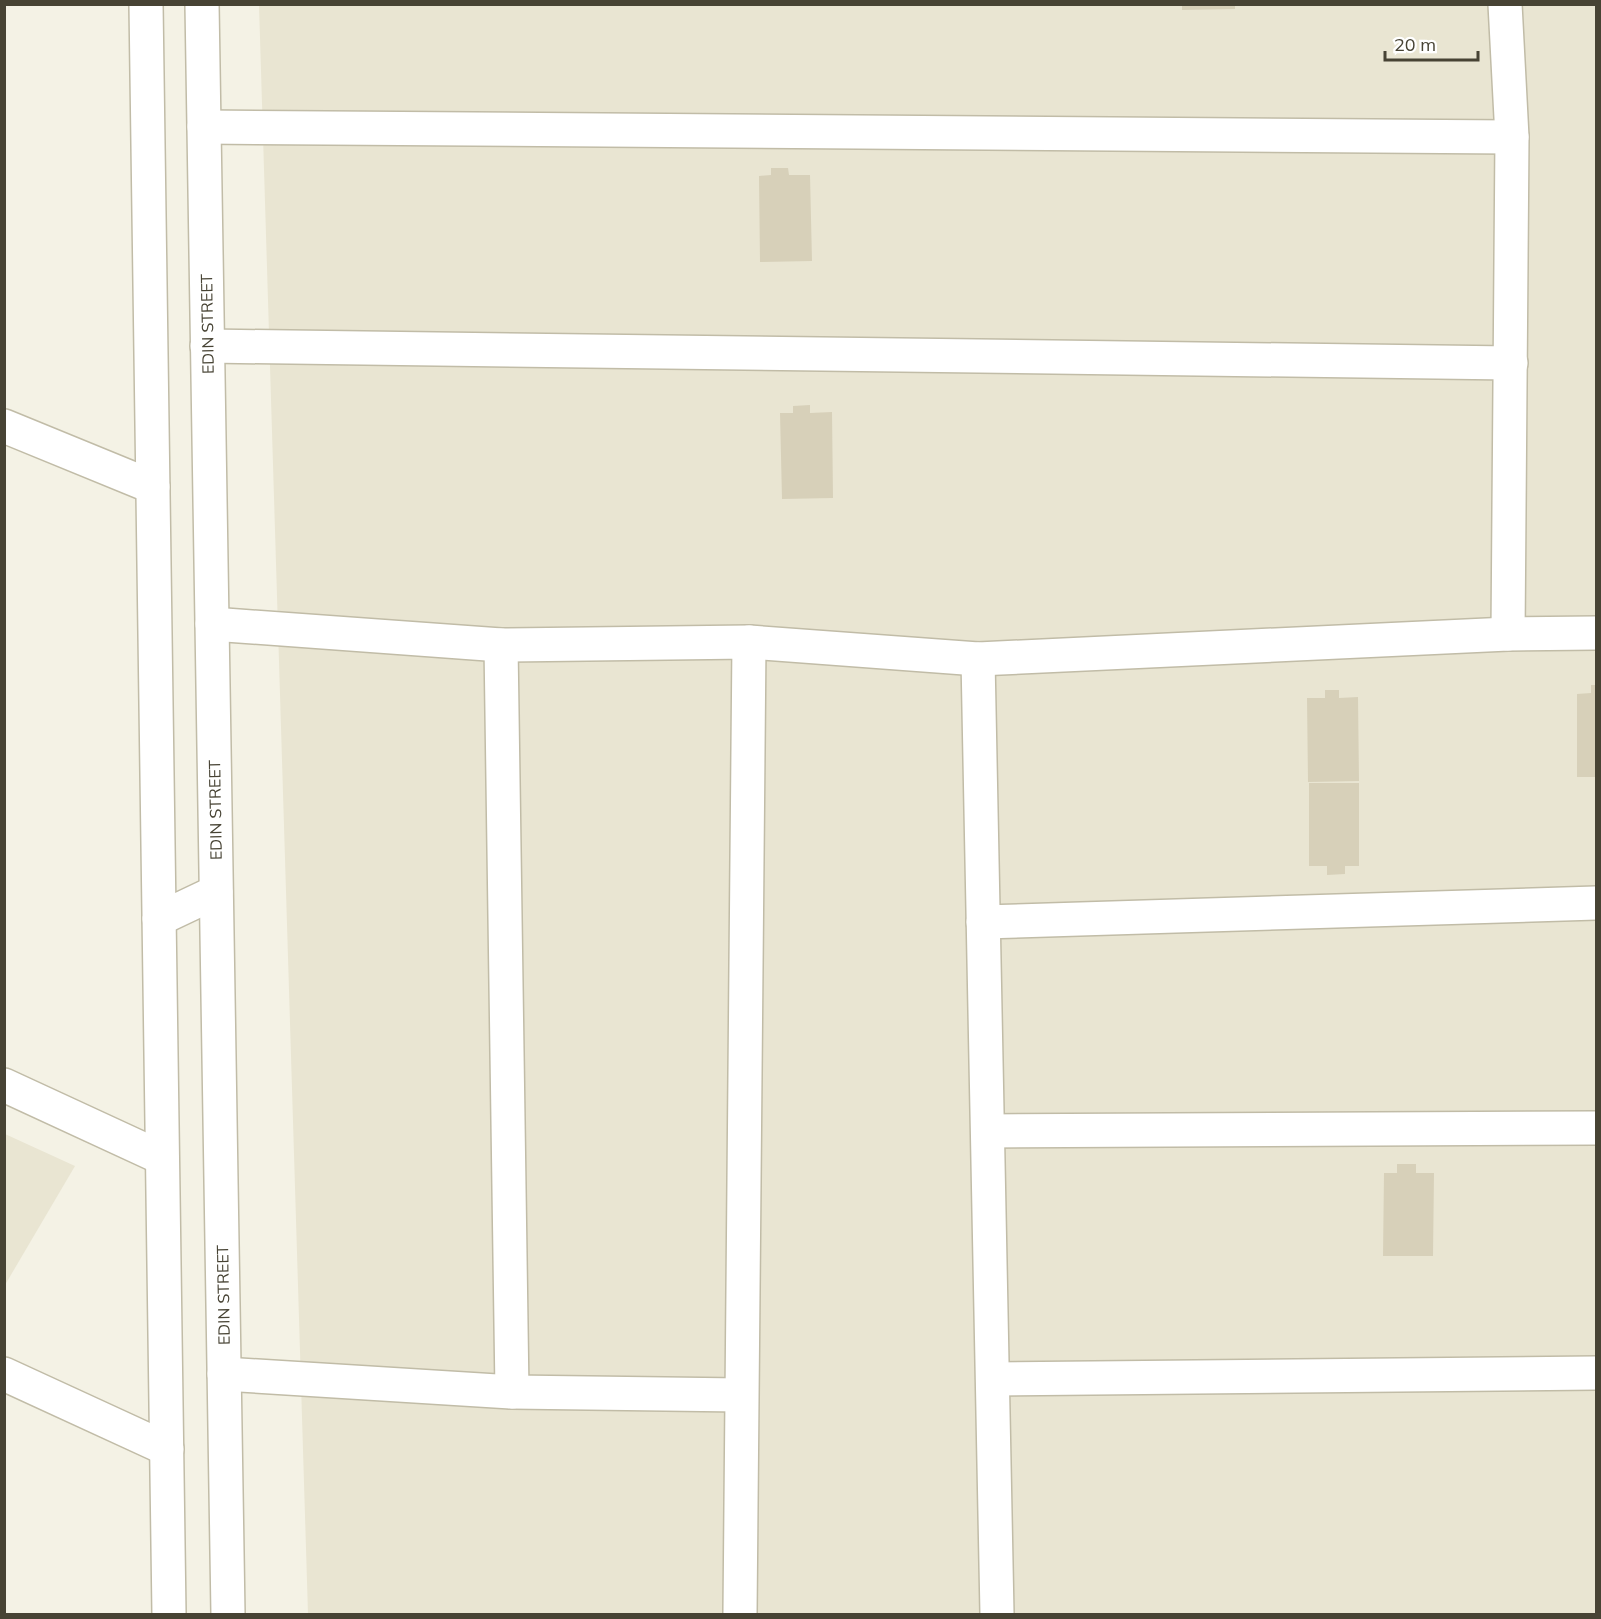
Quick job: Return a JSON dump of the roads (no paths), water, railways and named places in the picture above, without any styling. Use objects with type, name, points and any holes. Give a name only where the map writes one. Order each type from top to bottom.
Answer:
[{"type":"street","points":[[146,4],[169,1614]]},
{"type":"street","name":"EDIN STREET","points":[[202,4],[228,1614]]},
{"type":"street","points":[[1505,4],[1512,137],[1508,634]]},
{"type":"street","points":[[204,127],[1512,137]]},
{"type":"street","points":[[207,346],[1510,363]]},
{"type":"street","points":[[4,426],[153,487]]},
{"type":"street","points":[[212,624],[501,645],[749,642],[978,659],[1508,634],[1596,633]]},
{"type":"street","points":[[740,1614],[749,642]]},
{"type":"street","points":[[501,645],[512,1392]]},
{"type":"street","points":[[978,659],[998,1614]]},
{"type":"street","points":[[159,919],[216,892]]},
{"type":"street","points":[[983,922],[1596,903]]},
{"type":"street","points":[[4,1085],[162,1158]]},
{"type":"street","points":[[987,1131],[1596,1128]]},
{"type":"street","points":[[993,1379],[1596,1373]]},
{"type":"street","points":[[4,1374],[167,1449]]},
{"type":"street","points":[[224,1374],[512,1392],[741,1395]]}]
